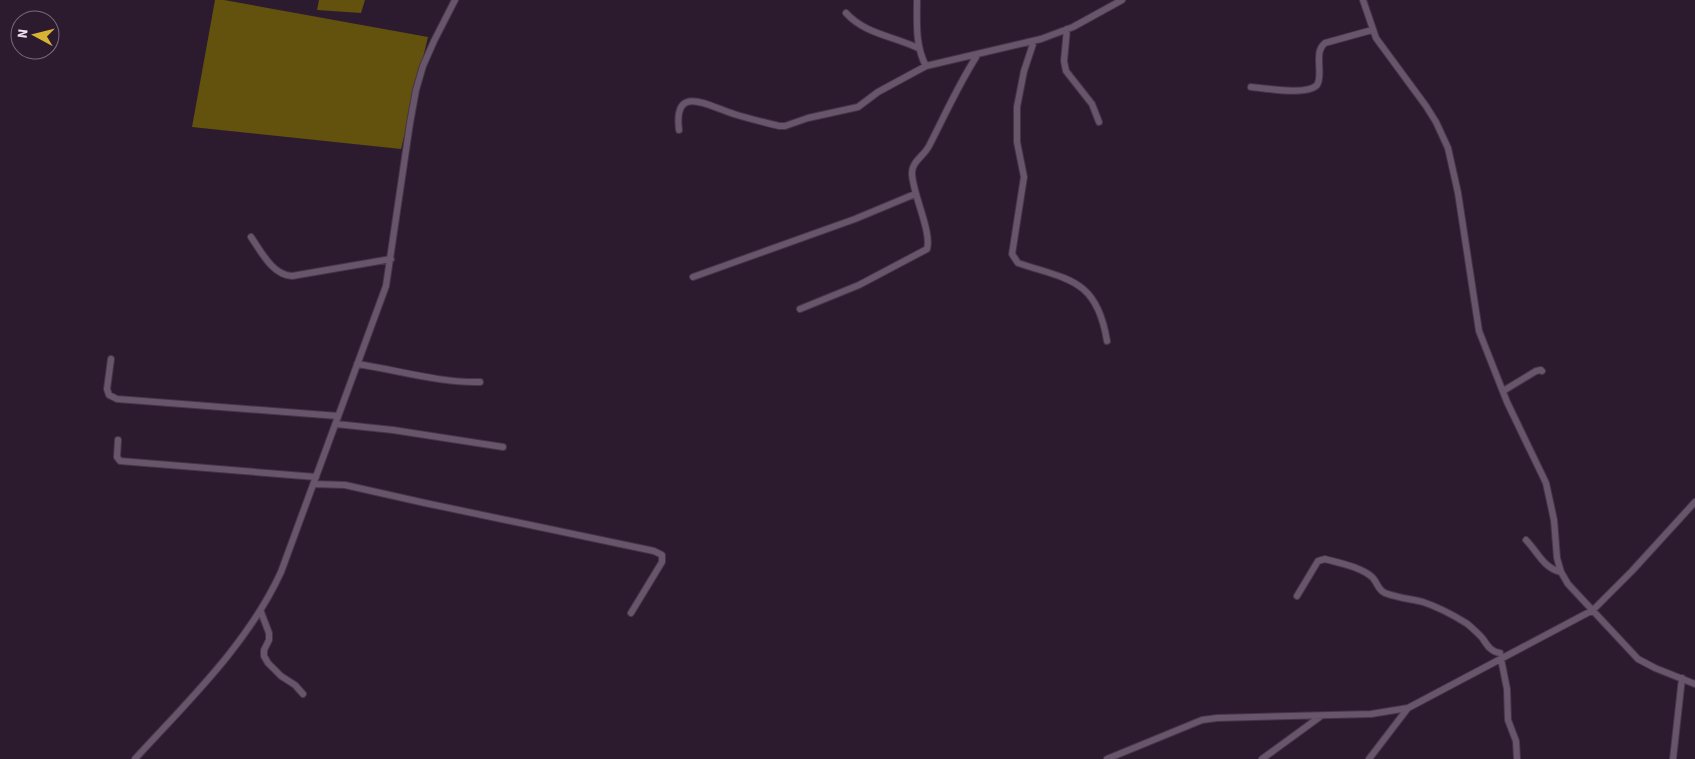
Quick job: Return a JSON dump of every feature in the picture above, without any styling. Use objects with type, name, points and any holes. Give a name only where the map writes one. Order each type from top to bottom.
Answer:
[{"type":"street","points":[[135,759],[195,694],[261,612],[271,595],[286,560],[386,286],[416,90],[423,66],[455,0]]},
{"type":"street","points":[[916,0],[918,48],[926,66]]},
{"type":"street","points":[[679,130],[679,114],[682,107],[687,101],[694,100],[734,114],[779,126],[786,126],[808,118],[858,107],[878,92],[926,66],[1034,41],[1066,29],[1122,0]]},
{"type":"street","points":[[1363,0],[1372,30],[1380,45],[1404,75],[1436,122],[1448,148],[1460,203],[1477,324],[1503,391],[1546,483],[1552,506],[1557,558],[1561,572],[1568,584],[1638,660],[1695,684]]},
{"type":"street","points":[[846,12],[857,24],[868,30],[918,48]]},
{"type":"street","points":[[1066,29],[1064,61],[1066,71],[1092,104],[1099,122]]},
{"type":"street","points":[[1251,87],[1284,90],[1310,89],[1316,86],[1319,79],[1319,54],[1325,43],[1372,30]]},
{"type":"street","points":[[1034,41],[1024,71],[1018,107],[1017,142],[1024,177],[1012,254],[1018,263],[1069,279],[1081,287],[1094,302],[1100,314],[1107,342]]},
{"type":"street","points":[[800,309],[859,285],[927,249],[927,237],[915,194],[912,175],[913,165],[926,151],[960,83],[978,54]]},
{"type":"street","points":[[693,277],[855,219],[915,194]]},
{"type":"street","points":[[251,237],[275,269],[285,276],[391,259]]},
{"type":"street","points":[[111,359],[107,389],[109,395],[117,399],[338,416]]},
{"type":"street","points":[[357,364],[450,382],[480,382]]},
{"type":"street","points":[[1503,391],[1536,372],[1541,370],[1542,372]]},
{"type":"street","points":[[336,424],[394,430],[503,447]]},
{"type":"street","points":[[118,440],[117,457],[120,461],[316,476]]},
{"type":"street","points":[[314,484],[344,485],[654,551],[662,555],[662,562],[631,613]]},
{"type":"street","points":[[1107,759],[1202,720],[1371,714],[1408,708],[1500,656],[1593,610],[1632,571],[1695,502]]},
{"type":"street","points":[[1526,540],[1546,565],[1553,570],[1561,572]]},
{"type":"street","points":[[1297,596],[1318,561],[1325,559],[1364,572],[1372,578],[1380,591],[1385,594],[1424,602],[1469,624],[1482,637],[1485,644],[1500,656],[1507,689],[1508,720],[1516,741],[1517,759]]},
{"type":"street","points":[[261,612],[269,633],[264,656],[281,676],[295,684],[303,694]]},
{"type":"street","points":[[1673,759],[1682,678]]},
{"type":"street","points":[[1369,759],[1408,708]]},
{"type":"street","points":[[1262,759],[1322,715]]},
{"type":"shaded area","points":[[215,0],[224,0],[428,37],[401,149],[192,127]]},
{"type":"shaded area","points":[[319,0],[365,0],[361,13],[317,10]]}]
